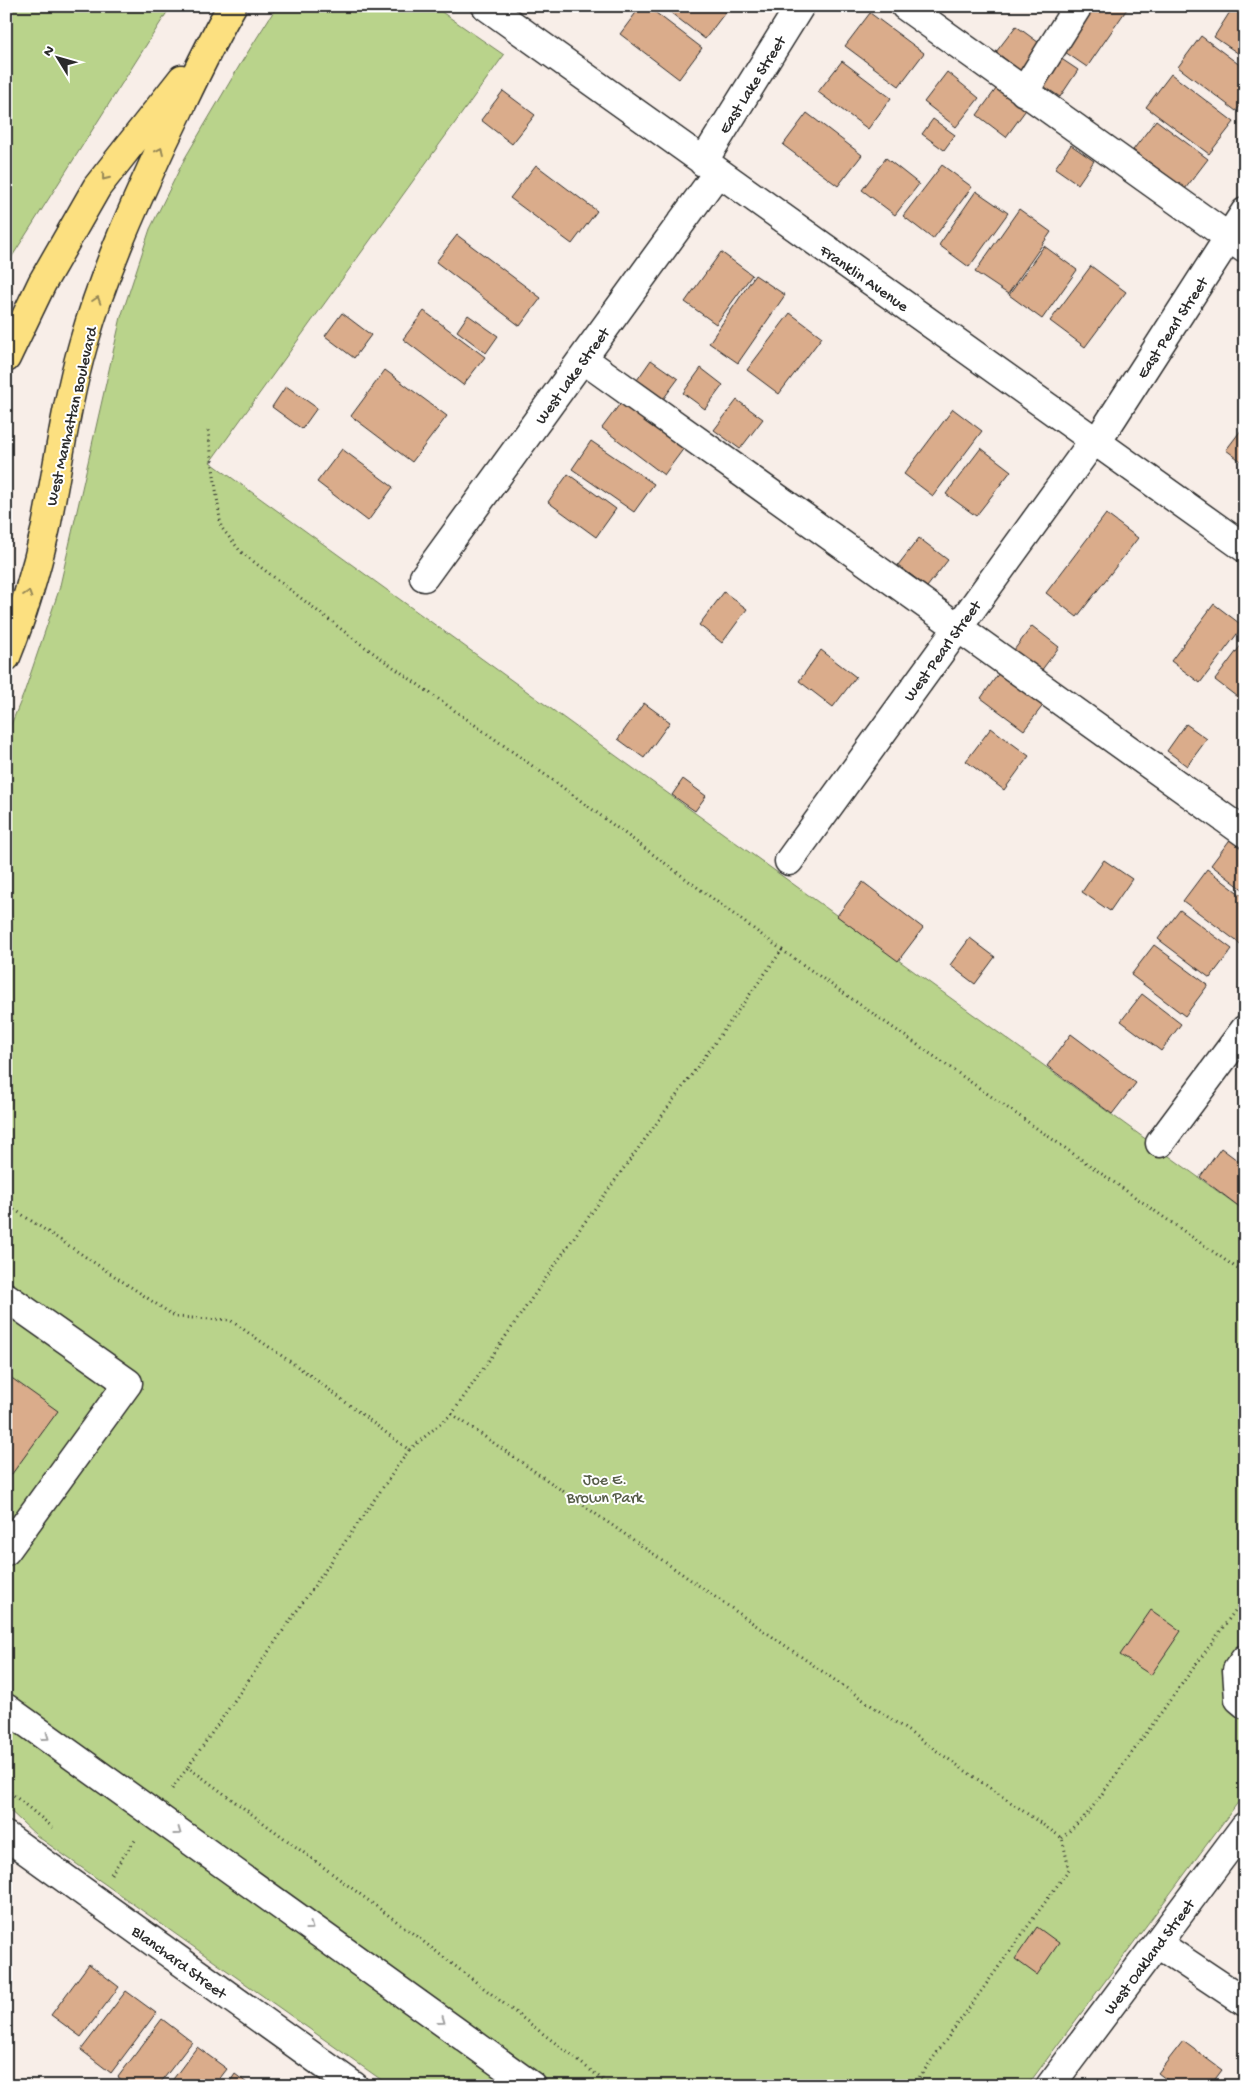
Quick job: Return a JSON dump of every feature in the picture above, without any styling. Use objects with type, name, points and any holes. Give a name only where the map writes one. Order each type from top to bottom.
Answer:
[{"type":"main road","name":"West Manhattan Boulevard","points":[[6,657],[32,584],[69,405],[83,346],[99,293],[135,205],[210,43],[232,6]]},
{"type":"main road","name":"West Manhattan Boulevard","points":[[6,358],[42,283],[97,187],[210,43]]},
{"type":"street","name":"Franklin Avenue","points":[[486,6],[1245,548]]},
{"type":"street","name":"East Lake Street","points":[[711,167],[800,6]]},
{"type":"street","points":[[905,6],[1236,243]]},
{"type":"street","points":[[1024,92],[1078,6]]},
{"type":"street","name":"West Lake Street","points":[[424,577],[583,359],[711,167]]},
{"type":"street","name":"East Pearl Street","points":[[1095,441],[1236,243],[1245,212]]},
{"type":"street","points":[[583,359],[1245,833]]},
{"type":"street","name":"West Pearl Street","points":[[789,861],[958,626],[1095,441]]},
{"type":"street","points":[[1160,1143],[1245,1029]]},
{"type":"street","points":[[6,1297],[128,1383],[6,1551]]},
{"type":"street","points":[[1245,1659],[1237,1670],[1239,1699],[1245,1704]]},
{"type":"street","points":[[6,1708],[532,2086]]},
{"type":"street","name":"West Oakland Street","points":[[1050,2086],[1245,1826]]},
{"type":"street","name":"Blanchard Street","points":[[6,1836],[354,2086]]},
{"type":"street","points":[[1158,1944],[1245,2002]]},
{"type":"path","points":[[208,430],[221,527],[240,552],[358,642],[558,784],[782,950],[1245,1274]]},
{"type":"path","points":[[171,1790],[409,1450],[452,1414],[577,1233],[782,950]]},
{"type":"path","points":[[6,1204],[176,1316],[230,1320],[311,1376],[409,1450]]},
{"type":"path","points":[[452,1414],[1062,1838],[1069,1869],[914,2086]]},
{"type":"path","points":[[1062,1838],[1089,1812],[1245,1597]]},
{"type":"path","points":[[188,1767],[407,1928],[611,2086]]},
{"type":"path","points":[[109,1877],[140,1833]]},
{"type":"green space","points":[[6,6],[171,6],[6,266]]},
{"type":"green space","name":"Joe E. Brown Park","points":[[277,6],[433,6],[504,55],[210,462],[1245,1211],[1245,1793],[1027,2086],[390,2086],[37,1836],[6,1807],[6,737],[24,693],[59,590],[121,317],[150,229],[185,158]]},
{"type":"building","points":[[641,6],[647,6],[702,48],[679,79],[620,34]]},
{"type":"building","points":[[662,6],[722,6],[727,10],[705,39]]},
{"type":"building","points":[[1092,6],[1129,6],[1087,67],[1062,50]]},
{"type":"building","points":[[1232,6],[1245,6],[1245,58],[1214,37]]},
{"type":"building","points":[[870,13],[924,53],[899,86],[845,46]]},
{"type":"building","points":[[1016,26],[1042,45],[1022,72],[996,52]]},
{"type":"building","points":[[1201,36],[1245,69],[1245,100],[1236,111],[1178,67]]},
{"type":"building","points":[[1060,58],[1078,70],[1060,97],[1042,85]]},
{"type":"building","points":[[842,61],[891,98],[868,129],[818,92]]},
{"type":"building","points":[[947,72],[979,98],[956,127],[924,102]]},
{"type":"building","points":[[1171,74],[1234,122],[1209,154],[1146,107]]},
{"type":"building","points":[[999,85],[1028,107],[1006,137],[977,115]]},
{"type":"building","points":[[503,91],[535,115],[512,144],[481,120]]},
{"type":"building","points":[[807,113],[862,155],[838,186],[783,145]]},
{"type":"building","points":[[933,119],[955,135],[944,150],[922,134]]},
{"type":"building","points":[[1156,120],[1208,159],[1185,189],[1133,150]]},
{"type":"building","points":[[1071,145],[1094,161],[1078,184],[1055,168]]},
{"type":"building","points":[[886,158],[919,184],[895,215],[862,190]]},
{"type":"building","points":[[536,165],[597,211],[572,244],[510,198]]},
{"type":"building","points":[[942,165],[972,187],[933,239],[903,216]]},
{"type":"building","points":[[976,191],[1008,213],[969,267],[939,245]]},
{"type":"building","points":[[1019,209],[1051,232],[1008,294],[975,272]]},
{"type":"building","points":[[457,235],[541,298],[520,326],[436,262]]},
{"type":"building","points":[[1044,246],[1077,270],[1042,319],[1009,295]]},
{"type":"building","points":[[721,252],[752,275],[716,324],[685,302]]},
{"type":"building","points":[[1091,266],[1126,292],[1085,347],[1050,321]]},
{"type":"building","points":[[755,275],[785,295],[738,363],[709,343]]},
{"type":"building","points":[[424,311],[485,357],[463,385],[403,339]]},
{"type":"building","points":[[342,313],[371,335],[354,358],[325,336]]},
{"type":"building","points":[[790,313],[822,337],[779,394],[747,370]]},
{"type":"building","points":[[468,315],[498,336],[486,353],[457,331]]},
{"type":"building","points":[[651,360],[678,379],[661,402],[635,383]]},
{"type":"building","points":[[701,368],[723,385],[705,409],[683,393]]},
{"type":"building","points":[[385,370],[447,416],[412,462],[351,416]]},
{"type":"building","points":[[286,386],[317,408],[302,429],[272,407]]},
{"type":"building","points":[[625,397],[687,444],[664,475],[602,428]]},
{"type":"building","points":[[737,400],[763,419],[740,449],[714,430]]},
{"type":"building","points":[[953,409],[982,431],[933,496],[904,474]]},
{"type":"building","points":[[1245,425],[1245,464],[1226,450]]},
{"type":"building","points":[[591,441],[654,484],[634,512],[572,469]]},
{"type":"building","points":[[981,448],[1011,471],[976,516],[946,494]]},
{"type":"building","points":[[342,449],[393,487],[368,521],[317,482]]},
{"type":"building","points":[[568,474],[616,509],[596,537],[548,502]]},
{"type":"building","points":[[1106,514],[1138,538],[1077,617],[1046,593]]},
{"type":"building","points":[[919,538],[948,560],[927,587],[898,565]]},
{"type":"building","points":[[724,592],[747,609],[722,643],[699,625]]},
{"type":"building","points":[[1214,604],[1243,626],[1200,683],[1171,661]]},
{"type":"building","points":[[1032,626],[1059,647],[1041,671],[1014,650]]},
{"type":"building","points":[[1245,640],[1245,703],[1215,680]]},
{"type":"building","points":[[821,650],[856,677],[833,707],[799,681]]},
{"type":"building","points":[[1004,666],[1048,699],[1024,730],[981,698]]},
{"type":"building","points":[[644,703],[670,722],[644,758],[618,739]]},
{"type":"building","points":[[1186,724],[1207,739],[1187,766],[1167,751]]},
{"type":"building","points":[[991,728],[1029,756],[1004,790],[966,761]]},
{"type":"building","points":[[683,779],[706,796],[695,811],[672,795]]},
{"type":"building","points":[[1232,837],[1245,846],[1245,891],[1211,865]]},
{"type":"building","points":[[1104,860],[1132,879],[1110,911],[1082,892]]},
{"type":"building","points":[[1207,869],[1245,898],[1245,943],[1243,946],[1183,901]]},
{"type":"building","points":[[863,882],[923,928],[898,961],[837,916]]},
{"type":"building","points":[[1180,910],[1232,949],[1210,978],[1158,939]]},
{"type":"building","points":[[970,938],[995,957],[975,984],[950,965]]},
{"type":"building","points":[[1154,945],[1208,985],[1185,1016],[1131,975]]},
{"type":"building","points":[[1142,994],[1181,1024],[1161,1051],[1121,1021]]},
{"type":"building","points":[[1071,1034],[1136,1083],[1112,1114],[1047,1066]]},
{"type":"building","points":[[1221,1148],[1245,1166],[1245,1211],[1200,1177]]},
{"type":"building","points":[[6,1374],[58,1411],[6,1482]]},
{"type":"building","points":[[1151,1610],[1181,1631],[1151,1675],[1120,1655]]},
{"type":"building","points":[[1037,1927],[1059,1943],[1037,1975],[1015,1959]]},
{"type":"building","points":[[89,1964],[119,1987],[81,2037],[51,2015]]},
{"type":"building","points":[[126,1991],[156,2013],[111,2073],[81,2050]]},
{"type":"building","points":[[162,2019],[192,2042],[158,2086],[130,2086],[118,2077]]},
{"type":"building","points":[[1183,2041],[1222,2070],[1210,2086],[1175,2086],[1158,2073]]},
{"type":"building","points":[[197,2047],[227,2069],[214,2086],[168,2086]]},
{"type":"building","points":[[235,2074],[251,2086],[227,2086]]}]
